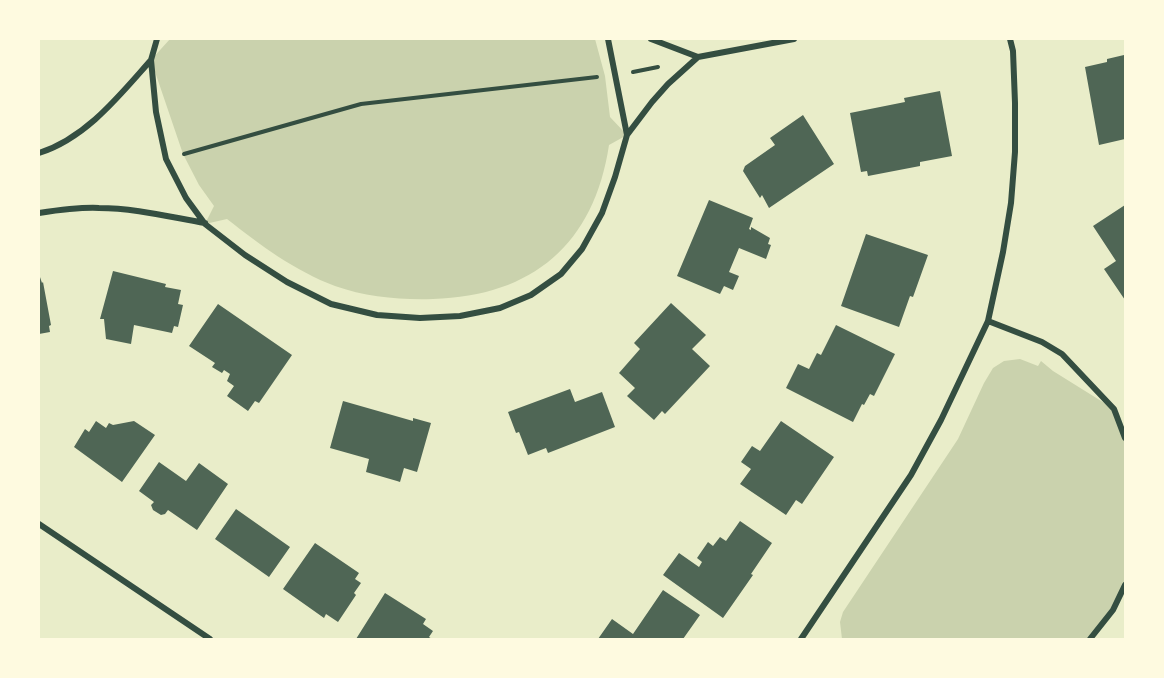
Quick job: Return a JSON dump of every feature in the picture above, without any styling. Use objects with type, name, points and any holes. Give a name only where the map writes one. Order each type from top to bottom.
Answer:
[{"type":"street","points":[[157,39],[151,60],[156,112],[166,159],[186,198],[205,224],[278,277],[331,304],[377,315],[420,318],[460,316],[500,308],[531,295],[561,274],[582,249],[602,213],[627,135],[668,84],[698,57],[794,39]]},
{"type":"street","points":[[608,39],[627,135]]},
{"type":"street","points":[[651,39],[698,57]]},
{"type":"street","points":[[801,639],[911,475],[941,420],[988,321],[1011,203],[1015,152],[1013,51],[1010,39]]},
{"type":"street","points":[[39,153],[66,140],[91,123],[151,60]]},
{"type":"street","points":[[39,213],[64,209],[119,209],[205,224]]},
{"type":"street","points":[[988,321],[1042,342],[1062,354],[1114,409],[1125,438]]},
{"type":"street","points":[[39,524],[210,639]]},
{"type":"street","points":[[1090,639],[1113,610],[1125,585]]},
{"type":"path","points":[[629,73],[662,67]]},
{"type":"path","points":[[183,154],[361,104],[605,76]]},
{"type":"green space","points":[[170,39],[595,39],[605,76],[610,117],[627,135],[609,145],[601,180],[589,210],[573,236],[553,258],[529,275],[501,288],[469,296],[408,299],[359,293],[320,280],[292,265],[227,219],[205,224],[214,206],[199,185],[183,154],[151,60]]},
{"type":"green space","points":[[1020,359],[1038,366],[1041,361],[1114,409],[1125,438],[1125,585],[1113,610],[1090,639],[842,639],[840,622],[843,612],[958,439],[993,368],[1004,361]]},
{"type":"building","points":[[1124,55],[1125,139],[1099,145],[1085,67]]},
{"type":"building","points":[[940,91],[952,156],[920,162],[920,166],[868,176],[867,171],[861,172],[850,113],[905,102],[904,98]]},
{"type":"building","points":[[803,115],[834,164],[769,208],[743,171],[745,166],[775,145],[770,138]]},
{"type":"building","points":[[709,200],[753,218],[749,229],[751,230],[751,227],[770,238],[768,244],[771,245],[766,259],[739,248],[729,272],[739,276],[733,290],[724,286],[720,294],[677,276]]},
{"type":"building","points":[[1125,205],[1125,300],[1104,269],[1116,261],[1093,226]]},
{"type":"building","points":[[866,234],[928,255],[899,327],[841,306]]},
{"type":"building","points":[[113,271],[181,290],[178,304],[183,305],[178,327],[174,326],[172,333],[134,325],[131,344],[106,339],[104,319],[100,319]]},
{"type":"building","points":[[39,274],[43,282],[51,325],[49,326],[50,332],[39,334]]},
{"type":"building","points":[[671,303],[706,335],[692,349],[710,366],[665,414],[662,411],[654,420],[627,396],[635,388],[619,373],[640,349],[634,343]]},
{"type":"building","points":[[218,304],[292,355],[259,403],[255,401],[248,411],[227,396],[234,386],[227,381],[230,374],[224,370],[222,373],[212,367],[215,363],[189,346]]},
{"type":"building","points":[[836,325],[895,354],[874,396],[870,394],[853,422],[786,388],[798,364],[809,369],[817,353],[821,355]]},
{"type":"building","points":[[570,389],[575,402],[602,392],[615,427],[548,453],[546,448],[528,455],[508,412]]},
{"type":"building","points":[[343,401],[413,421],[413,418],[431,423],[417,472],[404,468],[400,482],[366,472],[369,459],[330,448]]},
{"type":"building","points":[[96,421],[106,428],[109,423],[113,425],[134,421],[155,435],[122,482],[74,447],[85,429],[89,432]]},
{"type":"building","points":[[781,421],[834,457],[802,504],[796,500],[786,515],[740,484],[751,469],[741,462],[752,446],[760,451]]},
{"type":"building","points":[[159,462],[186,481],[199,463],[228,484],[197,530],[168,510],[161,515],[153,510],[151,505],[154,502],[139,491]]},
{"type":"building","points":[[236,509],[290,547],[269,577],[215,539]]},
{"type":"building","points":[[740,521],[772,543],[723,618],[663,575],[679,553],[699,567],[702,562],[697,558],[708,542],[713,546],[720,537],[726,541]]},
{"type":"building","points":[[315,543],[359,573],[355,579],[361,583],[354,593],[356,595],[338,622],[326,614],[324,618],[283,589]]},
{"type":"building","points":[[663,590],[700,615],[683,639],[598,639],[612,619],[633,634]]},
{"type":"building","points":[[385,593],[426,619],[423,624],[433,631],[429,637],[432,639],[356,639]]}]
